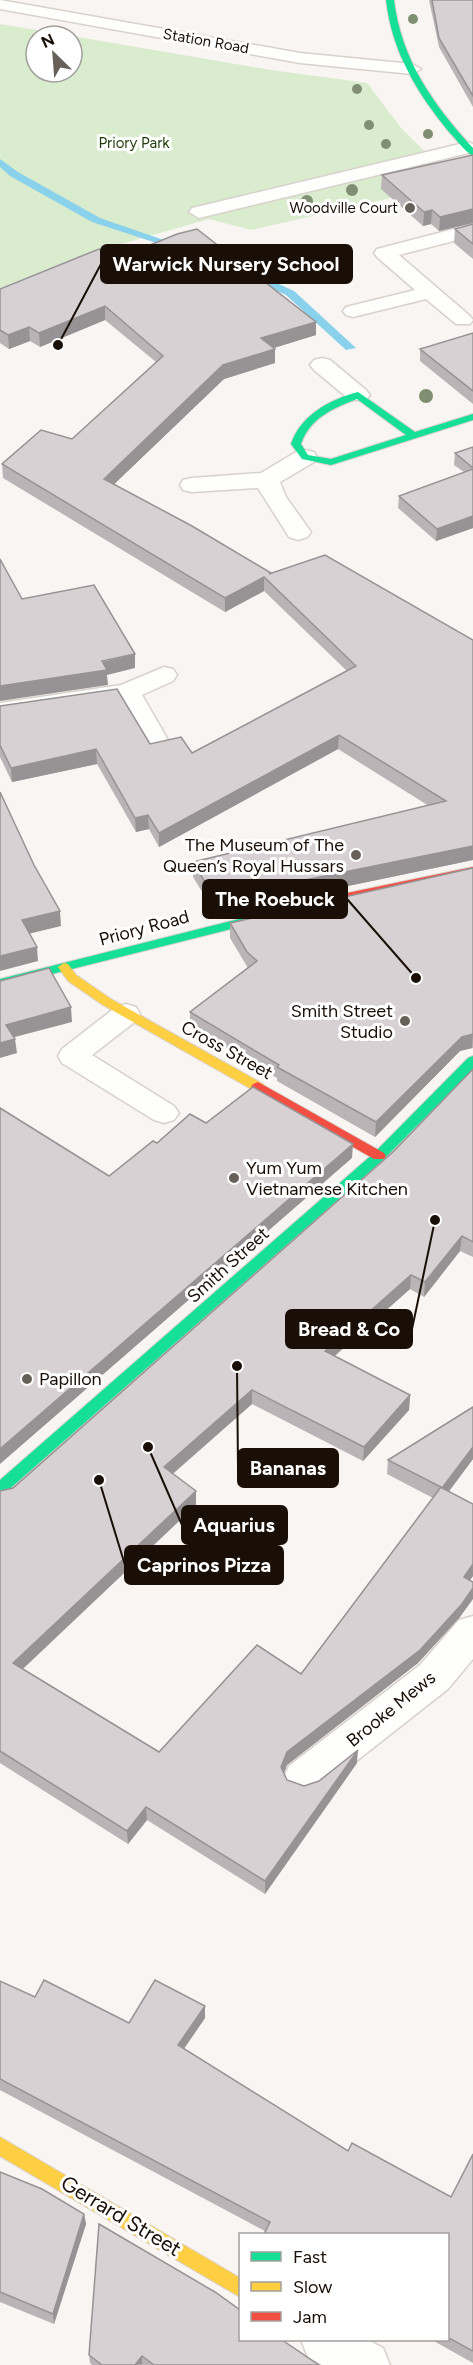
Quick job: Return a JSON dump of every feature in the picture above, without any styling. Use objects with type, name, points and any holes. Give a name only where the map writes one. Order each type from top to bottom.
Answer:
[{"type":"main road","points":[[390,0],[394,30],[412,69],[448,126],[471,151]]},
{"type":"main road","points":[[414,436],[358,395],[330,405],[300,431],[296,444],[305,457],[331,462],[414,436],[473,417]]},
{"type":"main road","name":"Priory Road","points":[[0,983],[296,907],[383,887],[473,871]]},
{"type":"main road","name":"Cross Street","points":[[64,967],[72,978],[126,1014],[379,1156]]},
{"type":"main road","name":"Smith Street","points":[[0,1489],[379,1156],[473,1061]]},
{"type":"main road","name":"Gerrard Street","points":[[0,2146],[239,2287]]},
{"type":"street","points":[[322,365],[358,395]]},
{"type":"street","points":[[192,485],[267,480],[305,457]]},
{"type":"street","points":[[267,480],[274,497],[298,532]]},
{"type":"street","points":[[0,711],[127,692],[164,675]]},
{"type":"street","points":[[127,692],[158,747]]},
{"type":"street","name":"Brooke Mews","points":[[303,1779],[434,1677],[473,1632]]},
{"type":"street","points":[[327,2341],[366,2365]]},
{"type":"lane","name":"Station Road","points":[[0,4],[300,58],[412,69]]},
{"type":"lane","points":[[199,212],[471,151]]},
{"type":"lane","points":[[463,320],[384,253],[473,230]]},
{"type":"lane","points":[[353,311],[430,292]]},
{"type":"lane","points":[[126,1014],[72,1056],[164,1113]]},
{"type":"green space","name":"Priory Park","points":[[0,24],[24,28],[24,84],[84,84],[84,38],[271,70],[367,83],[401,128],[447,174],[382,189],[391,198],[251,230],[209,219],[83,255],[0,288]]},
{"type":"building","points":[[432,0],[473,0],[473,96],[439,38]]},
{"type":"building","points":[[473,155],[473,209],[440,217],[432,210],[424,212],[382,175]]},
{"type":"building","points":[[473,224],[473,244],[455,229]]},
{"type":"building","points":[[197,229],[316,322],[261,338],[275,349],[223,365],[104,479],[192,526],[271,573],[269,574],[325,555],[473,640],[473,846],[295,882],[217,902],[193,862],[446,801],[339,735],[159,833],[148,815],[135,818],[96,749],[11,768],[0,745],[0,706],[117,689],[150,744],[181,737],[192,753],[356,666],[264,577],[225,598],[2,464],[41,430],[72,439],[163,356],[105,306],[39,333],[29,327],[8,335],[0,330],[0,289],[99,249],[116,259],[177,234]]},
{"type":"building","points":[[473,333],[473,391],[420,349]]},
{"type":"building","points":[[473,447],[473,468],[455,453]]},
{"type":"building","points":[[473,469],[473,516],[437,529],[399,496]]},
{"type":"building","points":[[0,559],[22,599],[94,585],[135,654],[102,661],[107,670],[0,686]]},
{"type":"building","points":[[0,792],[34,865],[60,911],[22,920],[37,947],[0,956]]},
{"type":"building","points":[[473,868],[473,1034],[462,1037],[376,1122],[277,1067],[279,1065],[190,1012],[257,961],[247,952],[230,923]]},
{"type":"building","points":[[49,968],[71,1007],[6,1025],[15,1039],[0,1043],[0,981]]},
{"type":"building","points":[[473,1069],[473,1242],[462,1236],[425,1282],[411,1275],[325,1351],[410,1395],[364,1447],[252,1390],[164,1467],[196,1491],[13,1663],[159,1752],[257,1645],[301,1674],[441,1487],[388,1460],[473,1407],[473,1447],[442,1488],[473,1504],[473,1564],[464,1577],[473,1582],[473,1588],[462,1604],[420,1650],[287,1752],[281,1767],[287,1780],[304,1786],[319,1781],[358,1750],[265,1881],[146,1807],[127,1831],[0,1751],[0,1491],[13,1488],[394,1151]]},
{"type":"building","points":[[253,1087],[353,1144],[0,1449],[0,1108],[109,1176],[153,1141],[157,1143],[190,1114],[206,1123]]},
{"type":"building","points":[[44,1980],[129,2023],[155,1980],[205,2006],[178,2045],[348,2151],[352,2143],[451,2197],[473,2154],[473,2351],[449,2338],[449,2233],[267,2233],[265,2232],[270,2222],[0,2079],[0,1981],[35,1997]]},
{"type":"building","points":[[0,2172],[42,2189],[84,2214],[53,2314],[0,2292]]},
{"type":"building","points":[[99,2224],[215,2292],[239,2309],[239,2341],[283,2341],[319,2365],[154,2365],[142,2356],[135,2365],[102,2365],[89,2355]]},
{"type":"waterway","points":[[0,162],[14,174],[96,220],[182,248]]},
{"type":"waterway","points":[[240,270],[290,293],[350,348]]},
{"type":"traffic: fast","points":[[390,0],[398,42],[407,63],[444,120],[473,153]]},
{"type":"traffic: fast","points":[[414,436],[358,395],[320,412],[305,426],[296,444],[305,457],[331,462],[473,417]]},
{"type":"traffic: fast","points":[[0,983],[323,902]]},
{"type":"traffic: fast","points":[[0,1489],[379,1156],[473,1061]]},
{"type":"traffic: slow","points":[[64,967],[72,978],[107,1002],[258,1087]]},
{"type":"traffic: slow","points":[[0,2146],[239,2287]]},
{"type":"traffic: jam","points":[[323,902],[473,871]]},
{"type":"traffic: jam","points":[[258,1087],[379,1156]]},
{"type":"place","name":"Woodville Court","points":[[410,208]]},
{"type":"place","name":"Warwick Nursery School","points":[[58,345]]},
{"type":"place","name":"The Museum of The Queen’s Royal Hussars","points":[[356,855]]},
{"type":"place","name":"The Roebuck","points":[[416,978]]},
{"type":"place","name":"Smith Street Studio","points":[[405,1021]]},
{"type":"place","name":"Yum Yum Vietnamese Kitchen","points":[[234,1178]]},
{"type":"place","name":"Bread & Co","points":[[435,1220]]},
{"type":"place","name":"Bananas","points":[[237,1366]]},
{"type":"place","name":"Papillon","points":[[27,1379]]},
{"type":"place","name":"Aquarius","points":[[148,1447]]},
{"type":"place","name":"Caprinos Pizza","points":[[99,1480]]}]
